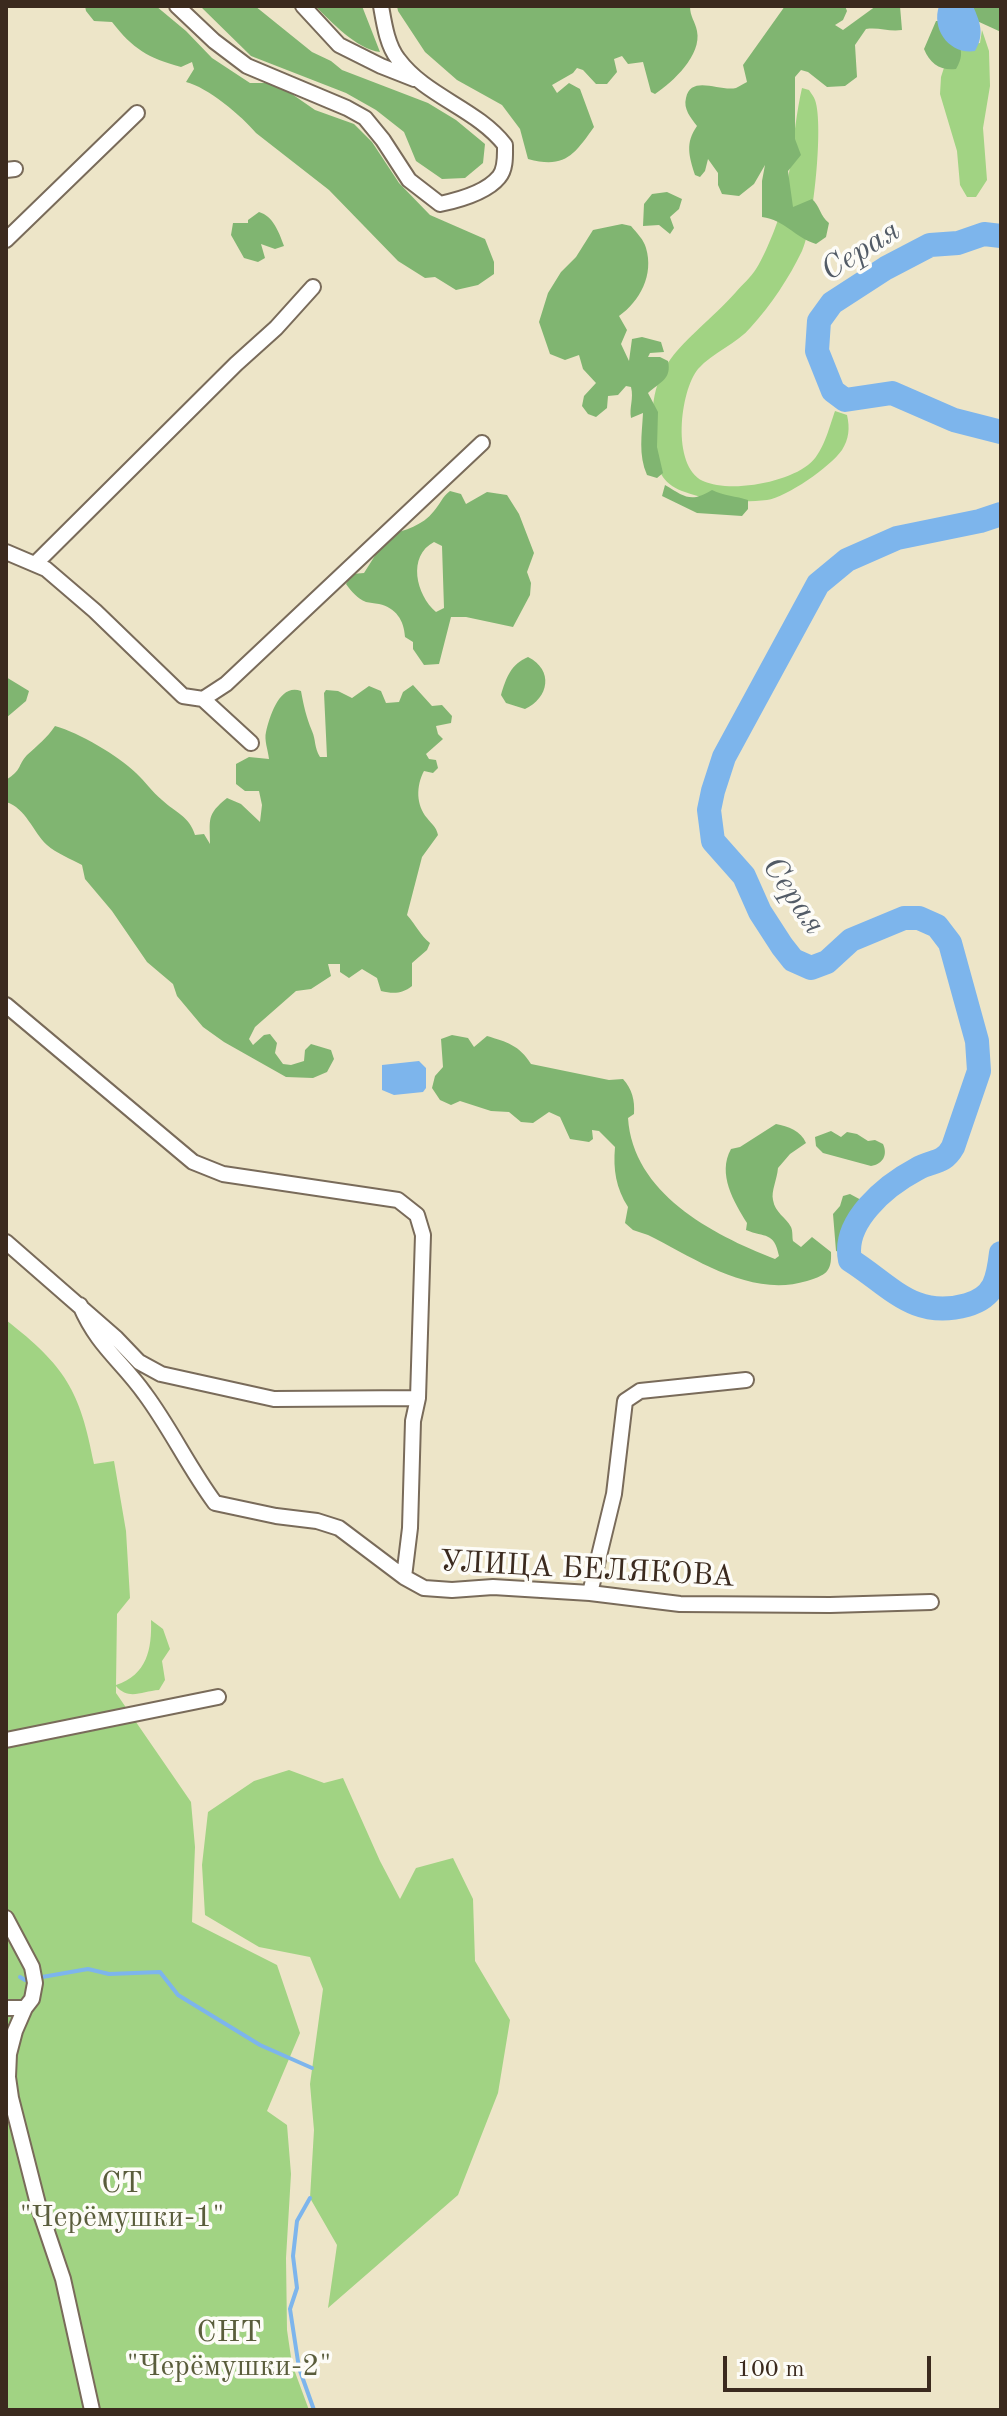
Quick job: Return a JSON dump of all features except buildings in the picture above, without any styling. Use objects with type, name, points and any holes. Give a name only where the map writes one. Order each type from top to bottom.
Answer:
[{"type":"street","points":[[177,6],[214,41],[247,66],[365,118],[409,180],[440,204],[478,192],[500,176],[505,162],[505,145],[492,129],[418,80],[339,45],[303,6]]},
{"type":"street","points":[[381,6],[396,57],[418,80]]},
{"type":"street","points":[[6,240],[137,113]]},
{"type":"street","points":[[35,564],[276,328],[313,287]]},
{"type":"street","points":[[203,699],[226,684],[482,443]]},
{"type":"street","points":[[6,552],[46,569],[95,611],[183,696],[203,699],[251,743]]},
{"type":"street","points":[[6,1005],[193,1162],[223,1174],[398,1200],[417,1215],[423,1235],[418,1398],[413,1421],[410,1528],[404,1577]]},
{"type":"street","points":[[6,1242],[80,1305],[139,1362],[161,1374],[274,1399],[418,1398]]},
{"type":"street","name":"УЛИЦА БЕЛЯКОВА","points":[[80,1305],[91,1331],[144,1392],[215,1503],[317,1521],[339,1528],[404,1577],[424,1588],[452,1590],[493,1587],[590,1593],[680,1604],[931,1602]]},
{"type":"street","points":[[590,1593],[614,1494],[625,1401],[640,1391],[746,1380]]},
{"type":"street","points":[[6,1740],[218,1697]]},
{"type":"street","points":[[6,1918],[32,1967],[35,1983],[32,1999],[15,2031],[9,2054],[11,2098],[39,2208],[63,2279],[92,2410]]},
{"type":"street","points":[[6,2008],[25,2008]]},
{"type":"green space","points":[[85,6],[156,6],[212,58],[250,83],[276,83],[315,110],[354,124],[372,142],[399,183],[430,215],[485,239],[494,262],[494,274],[478,285],[456,290],[435,277],[425,278],[398,261],[329,190],[256,133],[224,103],[186,82],[194,69],[192,62],[181,67],[150,56],[134,46],[112,22],[94,21]]},
{"type":"green space","points":[[200,6],[255,6],[312,52],[342,70],[428,103],[456,120],[485,144],[483,163],[465,178],[442,179],[416,161],[404,132],[376,110],[346,93],[251,56]]},
{"type":"green space","points":[[315,6],[362,6],[380,52],[353,40]]},
{"type":"green space","points":[[397,6],[690,6],[697,40],[685,67],[655,94],[651,92],[643,62],[628,64],[622,56],[614,59],[617,72],[607,84],[596,84],[577,68],[552,85],[557,93],[569,83],[580,89],[594,127],[567,157],[560,161],[541,162],[528,159],[520,129],[502,105],[457,80],[425,52]]},
{"type":"green space","points":[[785,6],[845,6],[847,11],[843,20],[835,25],[843,30],[876,6],[900,6],[902,30],[866,29],[855,45],[857,77],[845,86],[827,87],[801,70],[795,77],[795,139],[801,155],[788,171],[793,207],[812,199],[829,223],[826,237],[816,244],[762,217],[765,165],[754,184],[739,196],[722,194],[718,173],[708,159],[700,177],[695,175],[690,156],[691,138],[697,126],[686,106],[689,91],[700,85],[736,88],[747,82],[743,65]]},
{"type":"green space","points":[[962,6],[1001,6],[1001,32],[977,21]]},
{"type":"green space","points":[[936,21],[941,21],[959,44],[961,55],[956,69],[937,65],[929,59],[924,49]]},
{"type":"green space","points":[[982,30],[989,51],[990,86],[983,128],[987,180],[976,197],[967,197],[960,185],[957,151],[940,94],[941,77],[951,46],[980,43]]},
{"type":"green space","points":[[802,88],[809,90],[815,100],[818,131],[810,222],[802,251],[758,319],[739,338],[698,369],[683,410],[683,445],[693,473],[703,481],[742,486],[786,477],[808,465],[822,448],[835,411],[847,415],[847,438],[842,450],[828,465],[775,498],[735,501],[692,494],[670,484],[659,469],[653,419],[655,395],[661,375],[671,358],[749,278],[763,255],[785,196]]},
{"type":"green space","points":[[667,192],[682,199],[679,209],[670,217],[674,228],[670,234],[659,225],[643,226],[644,204],[652,194]]},
{"type":"green space","points":[[259,212],[272,221],[284,246],[275,249],[261,244],[265,258],[258,262],[244,258],[231,235],[233,223],[248,223]]},
{"type":"green space","points":[[622,224],[631,226],[644,242],[648,268],[639,295],[619,316],[627,330],[621,344],[629,361],[632,339],[642,337],[661,342],[664,352],[650,353],[648,357],[660,357],[668,361],[669,367],[667,376],[648,393],[658,412],[657,447],[663,473],[657,478],[647,475],[642,460],[643,413],[631,418],[631,387],[626,386],[618,395],[608,396],[607,408],[596,417],[588,414],[582,406],[584,396],[596,383],[583,369],[579,355],[565,360],[550,354],[539,322],[548,293],[593,230]]},
{"type":"green space","points":[[665,485],[688,497],[712,490],[748,500],[748,509],[742,516],[697,513],[662,496]]},
{"type":"green space","points":[[487,492],[507,495],[519,514],[534,553],[527,572],[531,583],[530,595],[513,627],[451,617],[439,664],[424,665],[413,649],[413,642],[405,637],[401,620],[394,612],[385,606],[366,602],[346,584],[352,574],[364,573],[388,535],[419,524],[434,511],[447,493],[461,494],[466,504]],"holes":[[[434,542],[442,546],[444,608],[436,612],[423,596],[417,566],[426,548]]]},
{"type":"green space","points":[[528,657],[542,669],[545,684],[539,698],[525,709],[506,703],[501,695],[510,672]]},
{"type":"green space","points":[[6,677],[29,691],[26,701],[6,718]]},
{"type":"green space","points":[[413,685],[432,706],[442,705],[452,716],[451,723],[436,726],[443,739],[426,754],[429,759],[436,760],[438,768],[433,773],[424,771],[419,789],[423,813],[438,835],[422,857],[407,915],[430,943],[427,950],[412,963],[412,986],[405,991],[381,991],[377,978],[362,969],[349,978],[340,972],[340,964],[328,964],[331,976],[311,989],[296,991],[255,1027],[249,1039],[253,1045],[264,1035],[270,1034],[277,1043],[275,1053],[283,1064],[304,1061],[305,1050],[311,1044],[331,1050],[334,1059],[327,1072],[313,1078],[286,1077],[203,1027],[177,996],[173,984],[147,962],[112,911],[85,879],[82,865],[47,845],[19,809],[6,802],[6,780],[55,726],[87,739],[119,759],[186,819],[195,835],[204,834],[210,844],[211,818],[215,809],[227,798],[241,804],[260,822],[262,805],[259,791],[245,791],[236,784],[236,764],[249,757],[269,759],[265,738],[268,725],[277,702],[287,692],[301,691],[318,753],[320,757],[327,757],[326,690],[338,691],[352,698],[369,686],[381,691],[386,703],[399,702],[403,692]]},
{"type":"green space","points":[[452,1035],[468,1038],[474,1047],[487,1036],[501,1040],[517,1048],[531,1064],[609,1080],[623,1079],[633,1099],[634,1114],[628,1118],[633,1145],[644,1168],[660,1189],[702,1223],[775,1259],[779,1256],[771,1239],[746,1230],[747,1223],[726,1178],[727,1158],[731,1149],[740,1147],[776,1124],[794,1130],[806,1143],[790,1154],[778,1168],[773,1200],[791,1227],[793,1241],[801,1247],[812,1237],[831,1252],[829,1269],[807,1281],[786,1285],[765,1284],[724,1273],[633,1230],[625,1223],[628,1207],[616,1178],[615,1147],[599,1131],[592,1130],[593,1139],[589,1142],[570,1139],[560,1117],[549,1112],[533,1123],[521,1122],[509,1112],[491,1111],[460,1101],[451,1105],[440,1100],[432,1088],[435,1076],[443,1067],[441,1039]]},
{"type":"green space","points":[[831,1131],[841,1137],[847,1132],[857,1134],[868,1141],[883,1144],[883,1158],[871,1166],[823,1153],[816,1146],[815,1137]]},
{"type":"green space","points":[[850,1194],[863,1201],[858,1212],[863,1231],[853,1247],[836,1251],[833,1214],[843,1196]]},
{"type":"green space","points":[[6,1320],[43,1352],[67,1382],[83,1417],[94,1464],[114,1461],[126,1531],[130,1598],[117,1614],[116,1685],[135,1675],[146,1660],[151,1620],[163,1629],[170,1649],[162,1661],[165,1680],[159,1690],[131,1694],[116,1686],[116,1693],[191,1802],[195,1847],[192,1922],[277,1965],[300,2033],[267,2111],[287,2125],[291,2174],[286,2258],[287,2330],[292,2364],[309,2410],[6,2410]]},
{"type":"green space","points":[[289,1770],[324,1783],[343,1778],[400,1899],[416,1868],[453,1858],[473,1899],[475,1961],[510,2020],[498,2093],[458,2195],[328,2308],[337,2245],[310,2198],[314,2130],[310,2084],[323,1989],[310,1957],[259,1947],[205,1915],[202,1865],[208,1812],[254,1781]]},
{"type":"water","points":[[939,6],[973,6],[980,28],[975,51],[958,49],[945,39],[938,24]]},
{"type":"water","points":[[419,1061],[426,1068],[426,1088],[423,1092],[394,1095],[382,1090],[382,1065]]},
{"type":"waterway","name":"Серая","points":[[1001,236],[984,234],[958,243],[930,245],[886,268],[832,303],[819,321],[817,351],[833,391],[845,400],[892,393],[954,420],[1001,432]]},
{"type":"waterway","name":"Серая","points":[[1001,514],[897,538],[847,560],[818,584],[724,757],[709,810],[713,841],[744,876],[760,912],[793,960],[811,968],[827,962],[851,940],[904,918],[919,918],[937,926],[950,943],[977,1041],[979,1071],[949,1153],[905,1176],[868,1207],[853,1232],[849,1246],[850,1260],[904,1298],[932,1308],[948,1308],[976,1302],[989,1292],[996,1279],[1001,1253]]},
{"type":"waterway","points":[[20,1977],[25,1980],[88,1969],[109,1974],[160,1972],[178,1995],[260,2045],[312,2068]]},
{"type":"waterway","points":[[310,2198],[297,2221],[293,2256],[297,2288],[290,2309],[299,2368],[314,2410]]},
{"type":"park label","name":"СТ \"Черёмушки-1\"","points":[[122,2201]]},
{"type":"park label","name":"СНТ \"Черёмушки-2\"","points":[[229,2350]]}]
